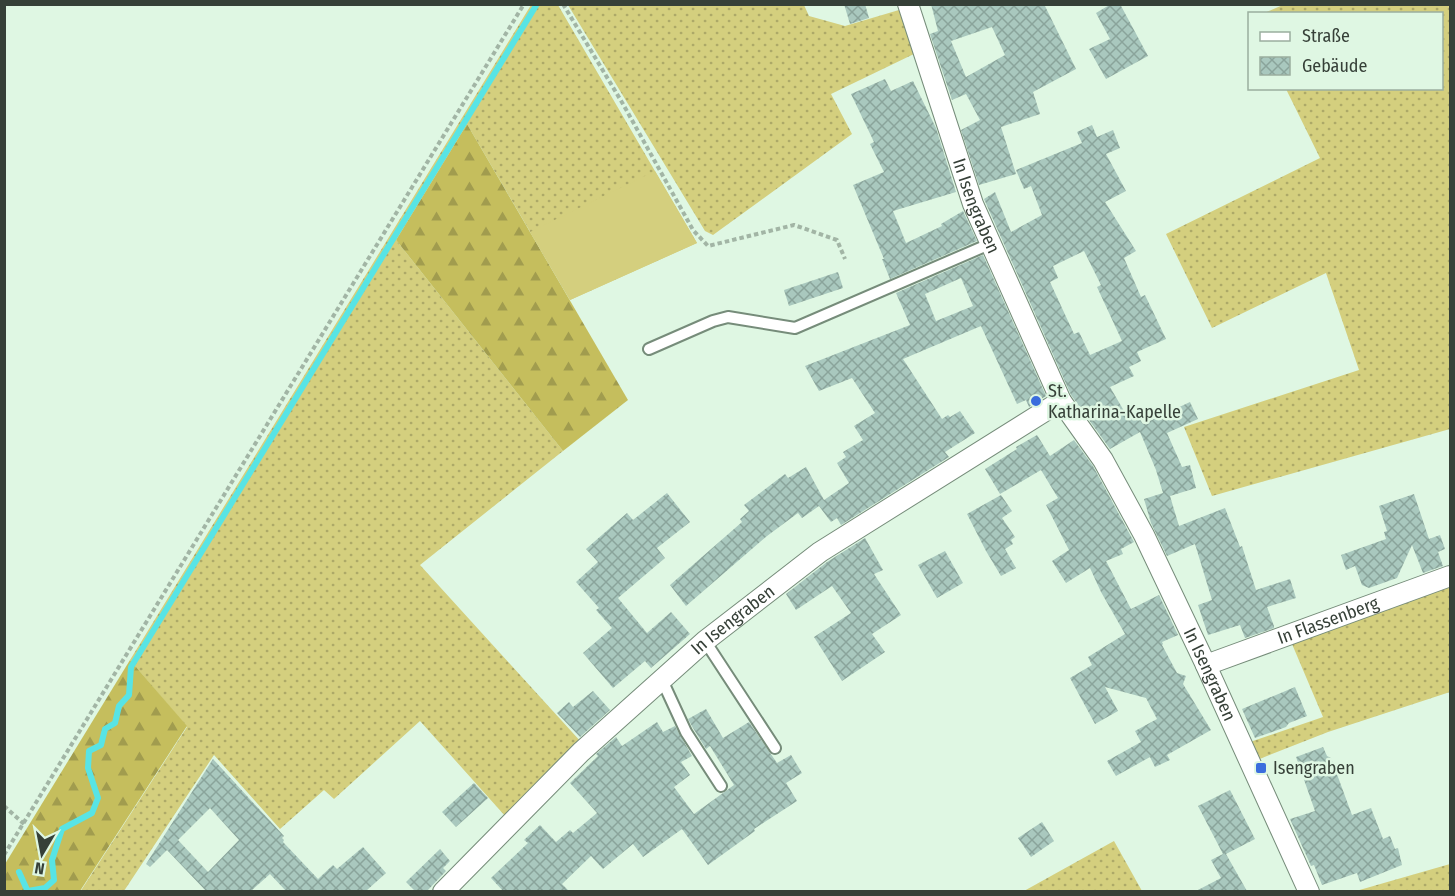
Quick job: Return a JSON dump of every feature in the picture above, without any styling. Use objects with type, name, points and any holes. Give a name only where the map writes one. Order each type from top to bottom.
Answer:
[{"type":"street","name":"In Isengraben","points":[[908,4],[974,204],[1061,401],[1103,460],[1144,535],[1309,891]]},
{"type":"street","name":"In Isengraben","points":[[443,891],[581,752],[705,641],[820,552],[1061,401]]},
{"type":"street","name":"In Flassenberg","points":[[1206,665],[1450,576]]},
{"type":"lane","points":[[649,349],[713,321],[729,317],[795,328],[992,243]]},
{"type":"lane","points":[[705,641],[775,748]]},
{"type":"lane","points":[[662,680],[686,732],[721,786]]},
{"type":"path","points":[[4,855],[524,4]]},
{"type":"path","points":[[564,4],[693,230],[708,246],[794,225],[837,240],[845,260]]},
{"type":"path","points":[[4,806],[24,824]]},
{"type":"shaded area","points":[[531,5],[558,5],[697,243],[570,300],[467,124],[396,240],[563,451],[420,565],[582,743],[506,817],[420,721],[334,799],[324,790],[280,829],[214,755],[124,891],[80,892],[187,727],[130,660]]},
{"type":"shaded area","points":[[568,5],[804,5],[809,16],[845,26],[899,10],[916,53],[831,94],[852,134],[713,235],[705,231]]},
{"type":"shaded area","points":[[1283,5],[1450,5],[1450,429],[1212,496],[1184,427],[1359,370],[1326,273],[1212,328],[1166,234],[1320,158],[1286,90],[1443,90],[1443,12],[1266,12]]},
{"type":"shaded area","points":[[655,171],[697,243],[570,300],[530,232]]},
{"type":"shaded area","points":[[1450,586],[1450,692],[1328,732],[1257,760],[1250,742],[1323,717],[1292,644]]},
{"type":"shaded area","points":[[1114,841],[1142,891],[1024,891]]},
{"type":"shaded area","points":[[1450,864],[1450,891],[1356,891]]},
{"type":"green space","points":[[467,124],[628,400],[563,451],[396,240]]},
{"type":"green space","points":[[130,660],[187,726],[80,891],[5,891],[5,864]]},
{"type":"building","points":[[844,4],[865,4],[869,18],[850,24]]},
{"type":"building","points":[[931,4],[1044,4],[1076,69],[1033,92],[1040,114],[1001,127],[1016,174],[979,185],[961,130],[980,120],[966,94],[952,100],[930,34],[938,31]],"holes":[[[992,27],[1005,55],[966,77],[951,41]]]},
{"type":"building","points":[[1111,4],[1120,4],[1148,56],[1106,79],[1089,49],[1110,39],[1096,13]]},
{"type":"building","points":[[885,79],[891,91],[913,81],[936,128],[956,192],[893,211],[906,243],[942,226],[941,224],[963,211],[977,241],[890,279],[853,185],[884,172],[870,144],[874,142],[851,94]]},
{"type":"building","points":[[1092,125],[1097,137],[1113,130],[1120,148],[1106,154],[1126,191],[1105,202],[1136,251],[1124,258],[1141,297],[1145,295],[1166,339],[1137,352],[1141,361],[1129,367],[1134,376],[1110,387],[1127,416],[1135,412],[1143,424],[1190,402],[1198,419],[1167,433],[1182,467],[1190,465],[1196,488],[1170,496],[1179,526],[1225,508],[1240,547],[1242,546],[1256,590],[1290,579],[1296,598],[1267,607],[1274,628],[1245,638],[1240,625],[1208,635],[1198,605],[1212,600],[1195,544],[1167,556],[1151,523],[1144,499],[1163,493],[1140,432],[1110,449],[1071,395],[984,199],[995,192],[1011,232],[1042,215],[1031,186],[1024,189],[1016,170],[1082,143],[1077,132]],"holes":[[[1084,251],[1101,285],[1097,287],[1122,341],[1090,355],[1079,332],[1074,334],[1050,282],[1058,278],[1053,266]]]},
{"type":"building","points":[[983,255],[1046,396],[1029,407],[1026,400],[1017,404],[981,326],[903,359],[942,419],[960,411],[975,433],[945,452],[949,457],[841,525],[837,518],[831,522],[819,506],[802,518],[798,513],[767,536],[686,606],[670,585],[742,522],[740,519],[749,511],[744,505],[785,474],[788,478],[806,467],[824,500],[849,483],[837,463],[846,457],[843,452],[863,440],[854,426],[875,413],[852,378],[819,391],[805,366],[910,325],[896,293]],"holes":[[[961,278],[973,306],[936,321],[925,294]]]},
{"type":"building","points":[[838,272],[843,288],[789,306],[784,290]]},
{"type":"building","points":[[1037,435],[1050,456],[1074,440],[1093,466],[1134,542],[1121,549],[1123,554],[1106,561],[1131,609],[1159,595],[1178,635],[1162,642],[1162,645],[1177,673],[1186,676],[1183,684],[1211,730],[1167,755],[1170,760],[1155,767],[1150,757],[1116,776],[1107,761],[1141,742],[1135,731],[1157,719],[1146,698],[1105,687],[1118,711],[1095,724],[1070,678],[1092,665],[1088,657],[1125,634],[1090,568],[1066,583],[1052,561],[1069,550],[1046,505],[1058,498],[1041,470],[1000,494],[985,469]]},
{"type":"building","points":[[667,493],[690,522],[657,548],[665,558],[618,598],[647,633],[671,612],[690,634],[651,668],[645,661],[613,688],[583,653],[612,628],[596,610],[599,608],[576,582],[598,562],[586,549],[627,513],[633,520]]},
{"type":"building","points":[[1414,494],[1429,539],[1440,535],[1445,549],[1438,552],[1443,566],[1423,573],[1412,545],[1397,578],[1369,588],[1362,585],[1355,566],[1346,570],[1341,555],[1386,539],[1384,532],[1387,531],[1379,506]]},
{"type":"building","points":[[1001,495],[1012,511],[1002,518],[1015,537],[1011,540],[1013,544],[1005,549],[1016,568],[1001,576],[967,514]]},
{"type":"building","points":[[865,538],[883,570],[874,574],[901,615],[872,634],[885,652],[842,681],[814,637],[851,613],[832,586],[796,610],[786,594],[827,562]]},
{"type":"building","points":[[945,551],[963,583],[937,598],[918,565]]},
{"type":"building","points":[[1295,687],[1307,716],[1289,723],[1286,727],[1255,738],[1242,709]]},
{"type":"building","points":[[593,691],[610,710],[580,737],[557,713],[569,702],[573,707]]},
{"type":"building","points":[[706,709],[723,738],[749,722],[777,763],[791,755],[802,773],[786,783],[797,801],[754,829],[755,831],[708,865],[682,829],[643,857],[633,844],[603,869],[591,856],[562,884],[569,891],[503,891],[491,878],[528,843],[524,840],[540,825],[556,842],[570,830],[573,833],[597,813],[570,783],[598,756],[596,754],[616,737],[622,746],[657,722],[663,732],[675,726],[692,756],[681,762],[690,775],[674,787],[694,814],[734,785],[710,746],[706,749],[688,719]]},
{"type":"building","points":[[1323,747],[1327,756],[1331,758],[1352,815],[1371,808],[1383,839],[1390,836],[1395,849],[1398,848],[1402,865],[1360,882],[1357,873],[1322,885],[1290,819],[1315,811],[1296,757]]},
{"type":"building","points":[[213,759],[284,836],[283,842],[318,879],[333,865],[337,869],[363,847],[386,873],[366,891],[286,891],[270,874],[251,891],[206,891],[167,850],[150,867],[146,864]],"holes":[[[210,808],[239,840],[208,872],[178,840]]]},
{"type":"building","points":[[474,783],[488,798],[456,827],[442,812]]},
{"type":"building","points":[[1230,790],[1255,839],[1226,854],[1247,891],[1196,891],[1221,878],[1211,860],[1223,854],[1198,806]]},
{"type":"building","points":[[1042,822],[1054,841],[1031,857],[1018,838]]},
{"type":"building","points":[[440,849],[450,861],[443,868],[446,871],[427,891],[415,891],[406,882]]},
{"type":"waterway","points":[[28,891],[45,888],[54,880],[52,860],[62,829],[92,813],[98,798],[88,768],[89,751],[101,745],[105,729],[115,723],[119,706],[129,695],[131,667],[537,4]]},
{"type":"waterway","points":[[19,872],[28,892]]},
{"type":"place","name":"St. Katharina-Kapelle","points":[[1036,401]]},
{"type":"place","name":"Isengraben","points":[[1261,768]]}]
